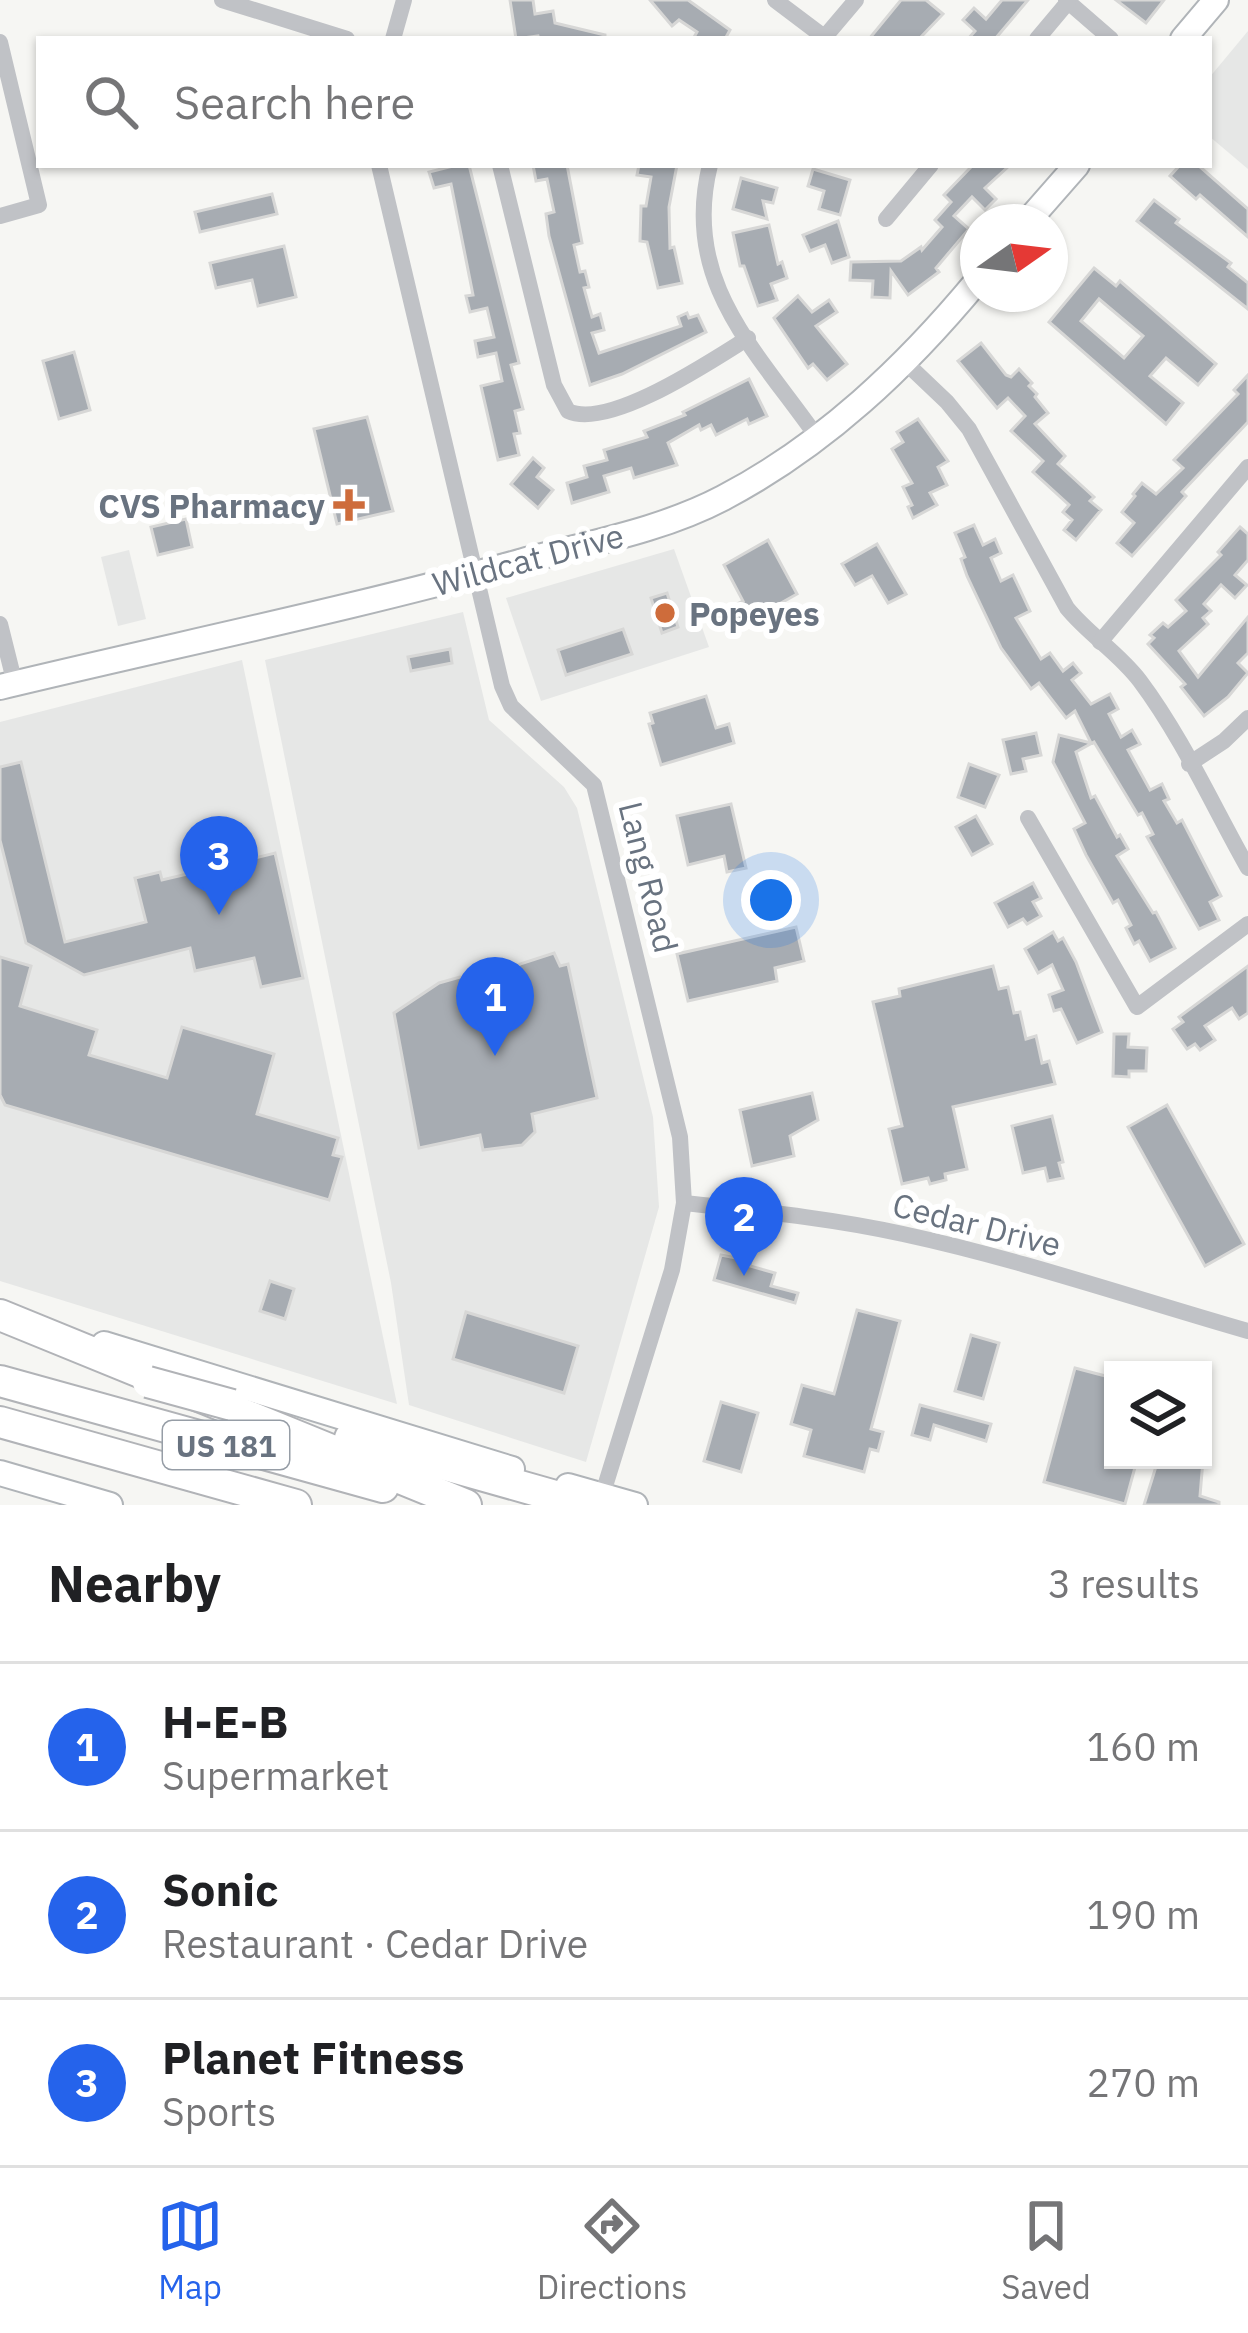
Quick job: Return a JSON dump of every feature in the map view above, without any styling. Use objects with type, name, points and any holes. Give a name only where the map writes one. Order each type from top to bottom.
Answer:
[{"type":"highway","points":[[0,1314],[466,1505]]},
{"type":"highway","points":[[0,1339],[594,1501]]},
{"type":"highway","name":"US 181","points":[[0,1381],[453,1505]]},
{"type":"highway","name":"US 181","points":[[0,1422],[296,1505]]},
{"type":"highway","points":[[107,1451],[236,1505]]},
{"type":"main road","points":[[1186,36],[1216,0]]},
{"type":"main road","points":[[1043,204],[1074,168]]},
{"type":"main road","name":"Wildcat Drive","points":[[8,686],[478,574],[637,530],[719,500],[765,474],[861,405],[906,363],[960,301]]},
{"type":"main road","points":[[0,1314],[594,1501],[635,1505]]},
{"type":"main road","points":[[0,1473],[35,1495],[110,1505]]},
{"type":"street","points":[[222,0],[337,36]]},
{"type":"street","points":[[394,36],[404,0]]},
{"type":"street","points":[[775,0],[821,36]]},
{"type":"street","points":[[826,36],[856,0]]},
{"type":"street","points":[[1039,36],[1067,1],[1108,36]]},
{"type":"street","points":[[0,42],[39,205],[0,216]]},
{"type":"street","name":"Lang Road","points":[[381,168],[500,678],[511,706],[594,785],[680,1137],[684,1203],[672,1270],[594,1501]]},
{"type":"street","points":[[501,168],[554,385],[568,411],[594,415],[638,399],[748,338]]},
{"type":"street","points":[[709,168],[702,208],[703,246],[719,294],[817,437]]},
{"type":"street","points":[[886,218],[928,168]]},
{"type":"street","points":[[906,363],[969,430],[1067,608],[1137,678],[1248,868]]},
{"type":"street","points":[[1100,642],[1248,467]]},
{"type":"street","points":[[0,624],[8,686]]},
{"type":"street","points":[[1189,764],[1248,718]]},
{"type":"street","points":[[1028,818],[1137,1006],[1248,924]]},
{"type":"street","name":"Cedar Drive","points":[[684,1203],[815,1217],[899,1233],[990,1254],[1248,1331]]},
{"type":"shaded area","points":[[1248,31],[1248,169],[1212,139],[1212,74]]},
{"type":"shaded area","points":[[674,549],[709,647],[541,701],[506,598]]},
{"type":"shaded area","points":[[129,550],[146,619],[118,626],[101,557]]},
{"type":"shaded area","points":[[463,612],[489,720],[564,787],[577,808],[653,1117],[659,1207],[586,1462],[409,1405],[391,1283],[265,660]]},
{"type":"shaded area","points":[[242,660],[397,1404],[0,1281],[0,722]]},
{"type":"building","points":[[510,0],[533,0],[535,14],[553,11],[555,23],[605,35],[605,36],[516,36]]},
{"type":"building","points":[[650,0],[688,0],[730,30],[727,36],[695,36],[697,32],[679,20],[672,26]]},
{"type":"building","points":[[901,0],[926,0],[943,14],[922,36],[871,36]]},
{"type":"building","points":[[1002,0],[1028,0],[998,36],[971,36],[975,31],[963,20],[974,8],[986,19]]},
{"type":"building","points":[[1116,0],[1164,0],[1146,23]]},
{"type":"building","points":[[470,168],[519,363],[511,365],[523,409],[515,411],[519,455],[498,460],[481,386],[502,381],[496,353],[478,357],[475,341],[494,337],[487,308],[470,312],[466,296],[473,295],[451,184],[434,188],[429,172]]},
{"type":"building","points":[[534,168],[568,168],[582,243],[574,245],[580,272],[585,271],[592,317],[600,314],[604,330],[592,333],[599,353],[681,326],[678,317],[687,313],[689,318],[698,315],[706,332],[590,385],[549,236],[546,214],[554,212],[547,179],[536,181]]},
{"type":"building","points":[[638,168],[676,168],[669,207],[670,248],[674,247],[682,283],[658,288],[647,242],[640,241],[641,206],[646,206],[651,177],[637,175]]},
{"type":"building","points":[[970,168],[1007,168],[985,188],[996,199],[991,204],[979,204],[972,197],[960,204],[954,216],[960,221],[960,240],[936,268],[939,272],[908,295],[891,271],[890,298],[872,297],[873,281],[850,280],[851,262],[901,261],[922,250],[942,227],[935,220],[951,202],[944,195]]},
{"type":"building","points":[[1177,168],[1201,168],[1248,209],[1248,237],[1200,195],[1196,199],[1170,176]]},
{"type":"building","points":[[813,169],[850,180],[840,215],[819,209],[824,191],[808,186]]},
{"type":"building","points":[[741,178],[777,188],[773,203],[763,201],[767,219],[733,209]]},
{"type":"building","points":[[272,194],[277,214],[200,232],[195,212]]},
{"type":"building","points":[[1154,200],[1179,219],[1176,223],[1231,263],[1228,267],[1248,283],[1248,309],[1137,221]]},
{"type":"building","points":[[838,221],[849,257],[832,263],[825,245],[810,251],[803,235]]},
{"type":"building","points":[[769,225],[778,264],[782,262],[787,278],[771,284],[777,300],[758,306],[744,266],[740,266],[733,233]]},
{"type":"building","points":[[284,246],[296,297],[258,306],[252,280],[216,288],[210,263]]},
{"type":"building","points":[[1094,268],[1116,286],[1120,281],[1216,364],[1198,385],[1166,358],[1150,376],[1183,403],[1166,424],[1049,322],[1057,312],[1068,312],[1068,299]],"holes":[[[1099,299],[1143,336],[1124,358],[1081,321]]]},
{"type":"building","points":[[798,296],[812,312],[829,300],[837,312],[816,326],[847,364],[827,380],[813,364],[808,368],[774,318]]},
{"type":"building","points":[[981,343],[1006,375],[1011,377],[1019,369],[1032,383],[1029,386],[1048,413],[1035,424],[1065,456],[1058,464],[1094,497],[1090,501],[1101,510],[1076,540],[1064,530],[1072,520],[1063,512],[1069,505],[1033,472],[1043,461],[1011,431],[1025,416],[1008,398],[997,408],[958,361]]},
{"type":"building","points":[[74,352],[90,410],[59,419],[43,361]]},
{"type":"building","points":[[1248,375],[1248,422],[1182,492],[1186,496],[1132,556],[1117,543],[1134,523],[1122,512],[1133,494],[1142,483],[1156,494],[1183,468],[1174,460],[1238,394],[1234,390]]},
{"type":"building","points":[[749,379],[767,416],[749,424],[747,419],[716,435],[711,425],[701,430],[699,425],[668,443],[677,465],[634,478],[631,468],[604,476],[609,492],[572,503],[567,483],[587,477],[584,466],[607,460],[604,450],[647,437],[644,431],[685,415],[683,412]]},
{"type":"building","name":"CVS Pharmacy","points":[[367,417],[393,511],[337,524],[314,429]]},
{"type":"building","points":[[918,419],[948,461],[938,467],[947,485],[930,493],[937,505],[913,518],[903,487],[912,483],[892,449],[903,442],[897,432]]},
{"type":"building","points":[[533,458],[544,468],[537,477],[553,490],[538,508],[511,484]]},
{"type":"building","points":[[186,519],[192,547],[158,555],[151,527]]},
{"type":"building","points":[[974,525],[983,545],[995,539],[1001,553],[991,558],[1001,581],[1013,575],[1030,611],[1016,618],[1041,659],[1050,653],[1063,671],[1073,663],[1081,673],[1072,680],[1091,704],[1110,694],[1118,709],[1109,714],[1121,737],[1132,730],[1140,744],[1128,750],[1150,790],[1162,784],[1169,799],[1164,801],[1177,823],[1182,820],[1221,896],[1210,902],[1219,920],[1199,929],[1147,837],[1153,834],[1142,813],[1138,815],[1094,742],[1076,752],[1091,798],[1095,796],[1128,849],[1117,856],[1175,948],[1150,961],[1139,941],[1134,944],[1126,928],[1131,925],[1118,900],[1113,903],[1086,855],[1074,829],[1085,823],[1053,762],[1059,735],[1091,743],[1075,711],[1066,718],[1039,683],[1031,689],[1001,648],[967,576],[955,533]]},
{"type":"building","points":[[1240,527],[1248,534],[1248,560],[1235,575],[1247,585],[1235,598],[1221,585],[1204,604],[1211,611],[1203,618],[1208,624],[1179,651],[1198,677],[1248,617],[1248,653],[1238,663],[1248,673],[1204,716],[1181,687],[1185,684],[1148,644],[1154,638],[1150,635],[1163,623],[1168,627],[1186,611],[1176,600],[1221,555],[1218,552]]},
{"type":"building","points":[[768,540],[797,594],[735,629],[725,610],[743,601],[724,565]]},
{"type":"building","points":[[877,544],[906,594],[888,603],[872,576],[855,585],[842,564]]},
{"type":"building","name":"Popeyes","points":[[667,593],[678,627],[662,633],[651,598]]},
{"type":"building","points":[[623,629],[632,654],[566,675],[558,650]]},
{"type":"building","points":[[450,649],[452,663],[411,671],[408,657]]},
{"type":"building","points":[[706,696],[716,728],[729,724],[734,743],[661,765],[650,713]]},
{"type":"building","points":[[1036,733],[1041,755],[1023,759],[1026,771],[1011,774],[1003,740]]},
{"type":"building","points":[[21,762],[65,942],[146,922],[135,878],[160,872],[162,880],[204,870],[203,863],[275,853],[303,978],[261,987],[254,958],[195,971],[190,948],[84,975],[26,943],[0,840],[0,767]]},
{"type":"building","points":[[969,764],[999,775],[985,807],[958,797]]},
{"type":"building","points":[[731,804],[746,868],[727,872],[724,856],[688,865],[677,816]]},
{"type":"building","points":[[976,816],[992,844],[972,855],[956,827]]},
{"type":"building","points":[[1033,883],[1041,898],[1033,902],[1041,916],[1008,927],[995,903]]},
{"type":"building","points":[[796,927],[804,961],[775,968],[777,981],[688,1001],[677,954]]},
{"type":"building","points":[[1053,932],[1058,941],[1063,938],[1076,962],[1102,1032],[1077,1043],[1061,1009],[1054,1011],[1049,995],[1063,990],[1052,965],[1038,973],[1025,949]]},
{"type":"building","points":[[554,953],[560,966],[568,964],[597,1098],[532,1114],[535,1132],[522,1145],[483,1150],[480,1135],[419,1148],[394,1013],[439,983],[460,977],[498,983],[520,964]]},
{"type":"building","points":[[0,957],[31,966],[20,1006],[97,1030],[89,1055],[167,1078],[182,1027],[274,1054],[257,1114],[338,1138],[333,1155],[342,1157],[329,1200],[5,1105],[0,1095]]},
{"type":"building","points":[[993,966],[999,989],[1008,987],[1014,1013],[1020,1012],[1026,1039],[1036,1036],[1042,1063],[1049,1061],[1055,1084],[953,1107],[967,1169],[945,1174],[946,1180],[930,1184],[928,1178],[902,1184],[889,1129],[902,1126],[873,1002],[900,996],[899,989]]},
{"type":"building","points":[[1248,966],[1248,1013],[1239,1019],[1232,1008],[1205,1026],[1215,1040],[1200,1050],[1195,1044],[1187,1049],[1173,1029],[1183,1022],[1179,1017]]},
{"type":"building","points":[[1114,1034],[1129,1034],[1128,1047],[1147,1048],[1146,1071],[1113,1076]]},
{"type":"building","points":[[812,1093],[818,1120],[790,1136],[794,1156],[752,1166],[740,1110]]},
{"type":"building","points":[[1167,1105],[1244,1244],[1205,1266],[1128,1127]]},
{"type":"building","points":[[1052,1116],[1063,1178],[1048,1181],[1045,1168],[1023,1173],[1012,1126]]},
{"type":"building","points":[[721,1255],[751,1261],[750,1266],[775,1273],[771,1286],[798,1293],[795,1303],[714,1280]]},
{"type":"building","points":[[270,1281],[294,1289],[285,1319],[260,1311]]},
{"type":"building","points":[[857,1310],[900,1321],[871,1429],[883,1432],[878,1451],[870,1449],[864,1472],[804,1456],[811,1430],[791,1424],[802,1385],[834,1394]]},
{"type":"building","points":[[466,1312],[578,1346],[564,1393],[453,1359]]},
{"type":"building","points":[[971,1335],[999,1343],[983,1399],[955,1391]]},
{"type":"building","points":[[1075,1368],[1104,1376],[1104,1469],[1135,1469],[1125,1504],[1044,1482]]},
{"type":"building","points":[[721,1402],[758,1413],[741,1472],[704,1461]]},
{"type":"building","points":[[920,1405],[991,1424],[986,1441],[934,1425],[930,1440],[912,1435]]},
{"type":"building","points":[[1155,1469],[1202,1469],[1200,1496],[1219,1502],[1219,1505],[1144,1505]]},
{"type":"place","name":"CVS Pharmacy","points":[[349,505]]},
{"type":"place","name":"Popeyes","points":[[665,613]]},
{"type":"place","name":"Planet Fitness","points":[[219,915]]},
{"type":"place","name":"H-E-B","points":[[495,1056]]},
{"type":"place","name":"Sonic","points":[[744,1276]]}]
